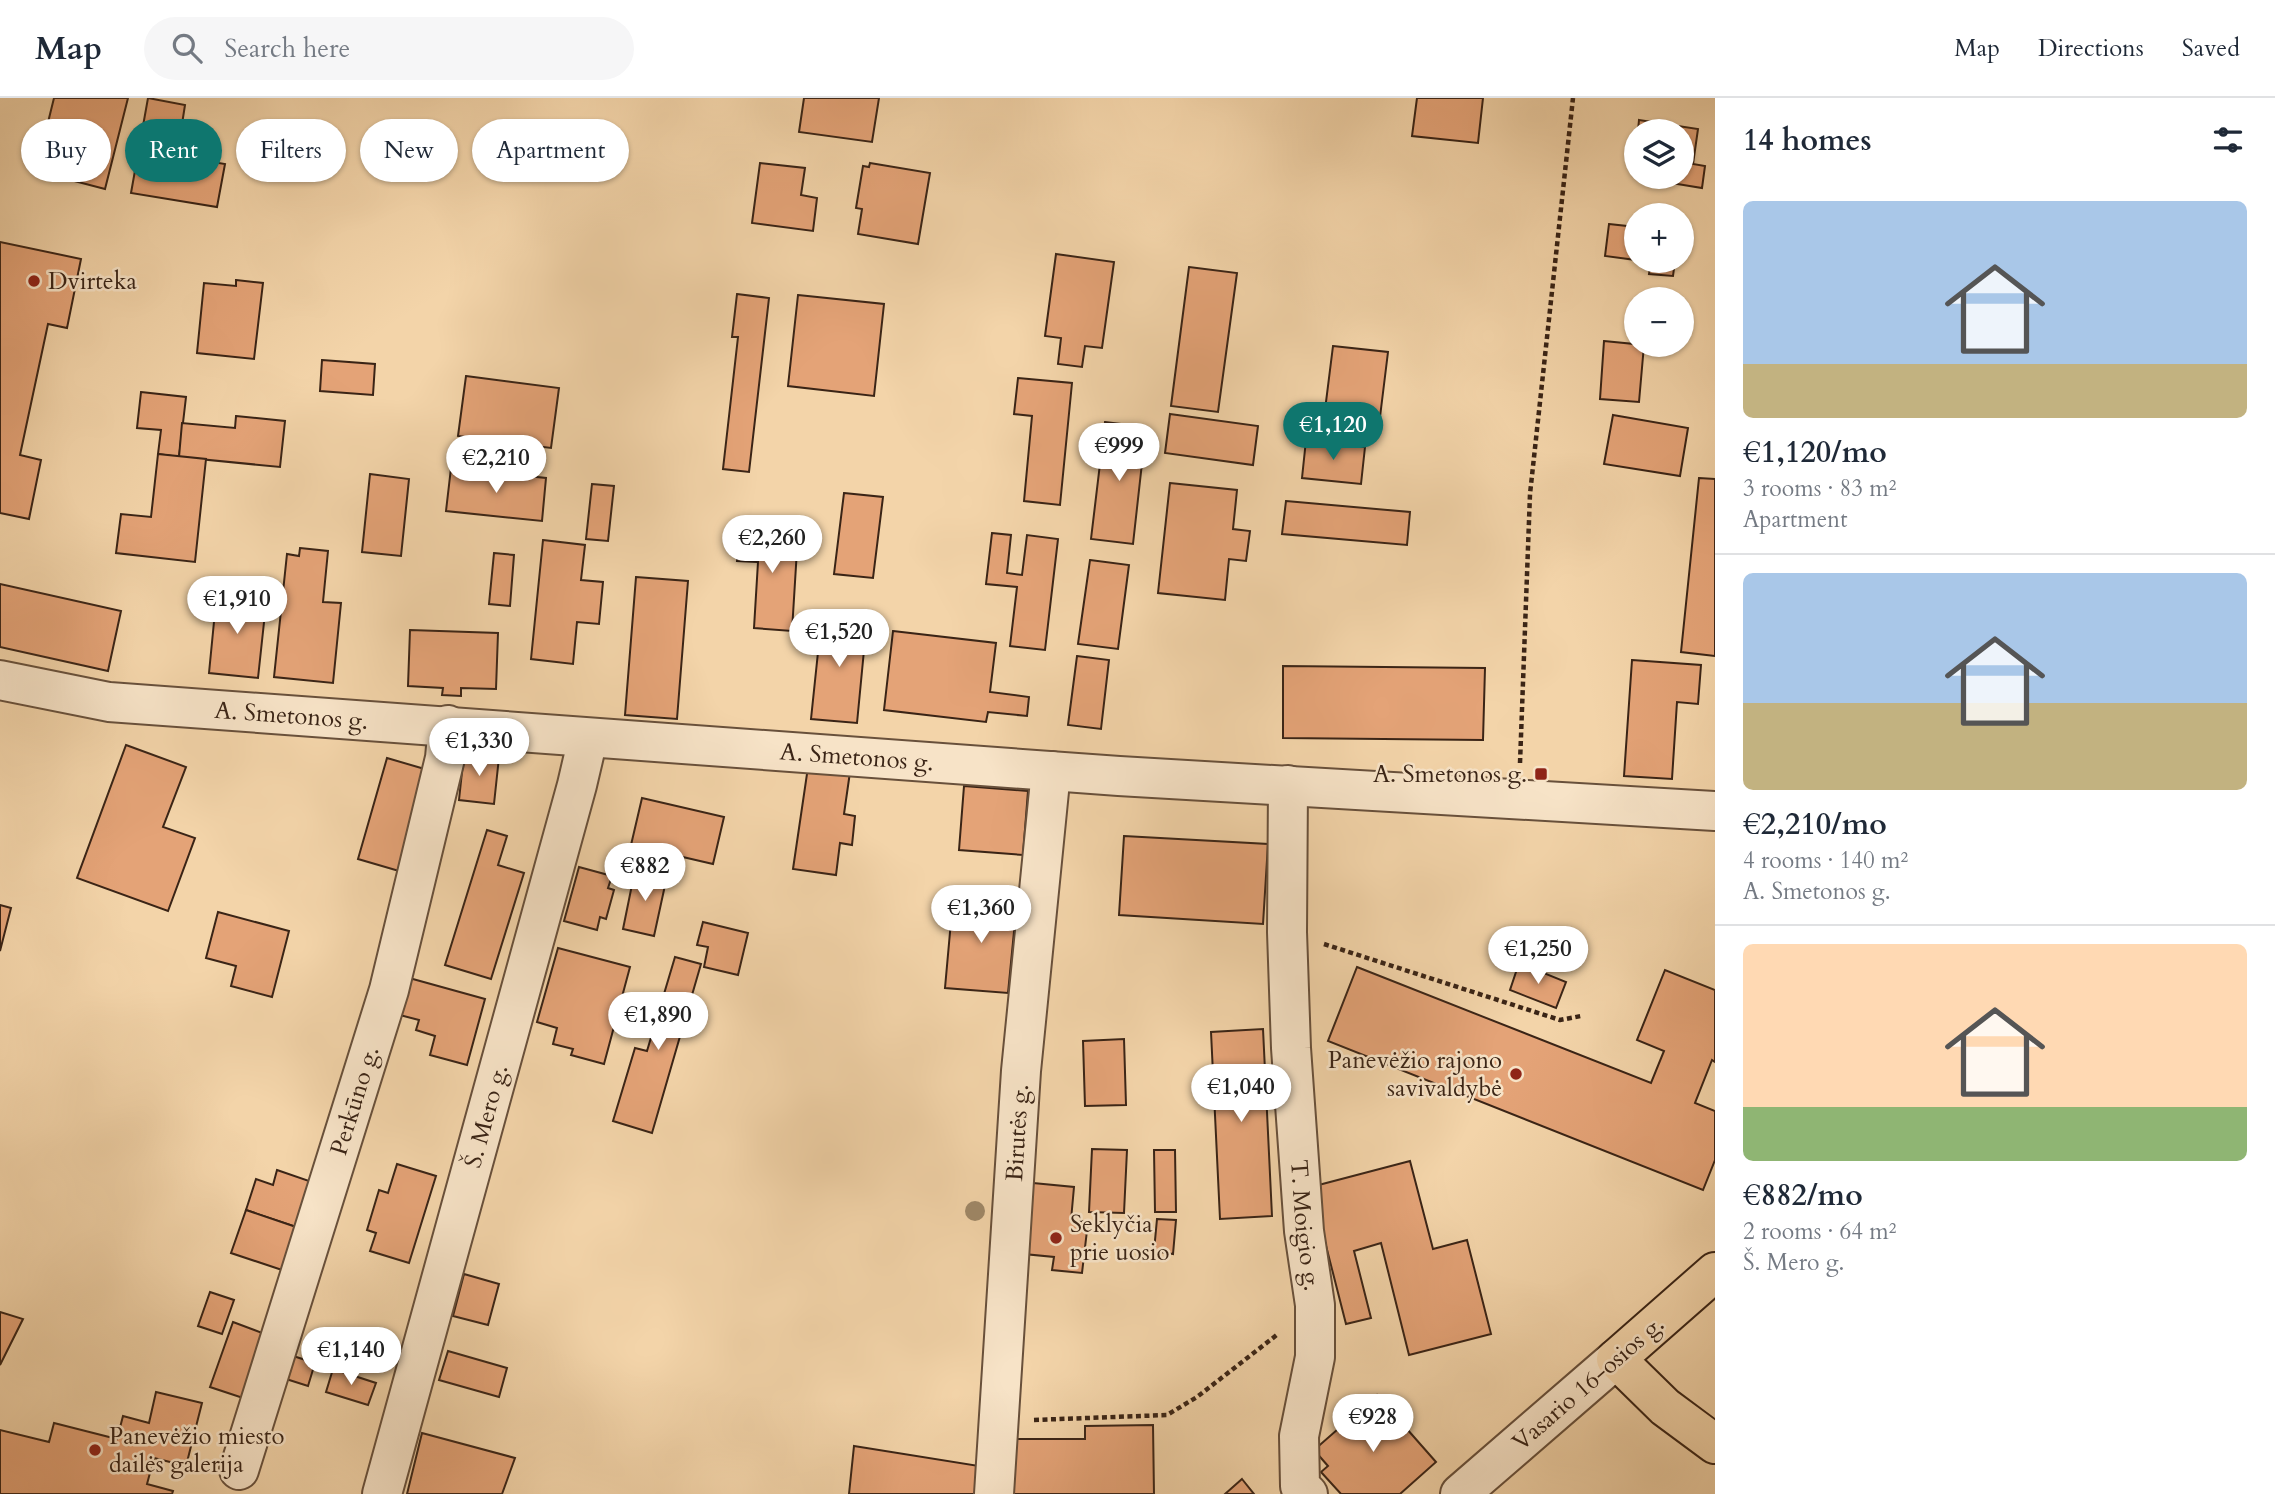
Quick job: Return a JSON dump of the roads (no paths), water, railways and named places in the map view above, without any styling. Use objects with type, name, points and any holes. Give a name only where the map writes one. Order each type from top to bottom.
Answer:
[{"type":"main road","name":"Vasario 16-osios g.","points":[[1616,1359],[1715,1272]]},
{"type":"main road","points":[[1616,1359],[1665,1407],[1715,1444]]},
{"type":"street","name":"A. Smetonos g.","points":[[0,680],[109,702],[1051,771],[1715,811]]},
{"type":"street","name":"Perkūno g.","points":[[239,1471],[389,990],[445,758],[448,726]]},
{"type":"street","name":"Š. Mero g.","points":[[382,1494],[588,738]]},
{"type":"street","name":"Birutės g.","points":[[994,1494],[1021,1071],[1051,771]]},
{"type":"street","name":"T. Moigio g.","points":[[1288,785],[1287,932],[1291,1048],[1303,1218],[1315,1305],[1315,1357],[1299,1436],[1300,1486],[1308,1494]]},
{"type":"street","name":"Vasario 16-osios g.","points":[[1460,1494],[1616,1359]]},
{"type":"place","name":"Dvirteka","points":[[34,281]]},
{"type":"place","name":"A. Smetonos g.","points":[[1541,774]]},
{"type":"place","name":"Panevėžio rajono savivaldybė","points":[[1516,1074]]},
{"type":"place","name":"Seklyčia prie uosio","points":[[1056,1238]]},
{"type":"place","name":"Panevėžio miesto dailės galerija","points":[[95,1450]]}]
